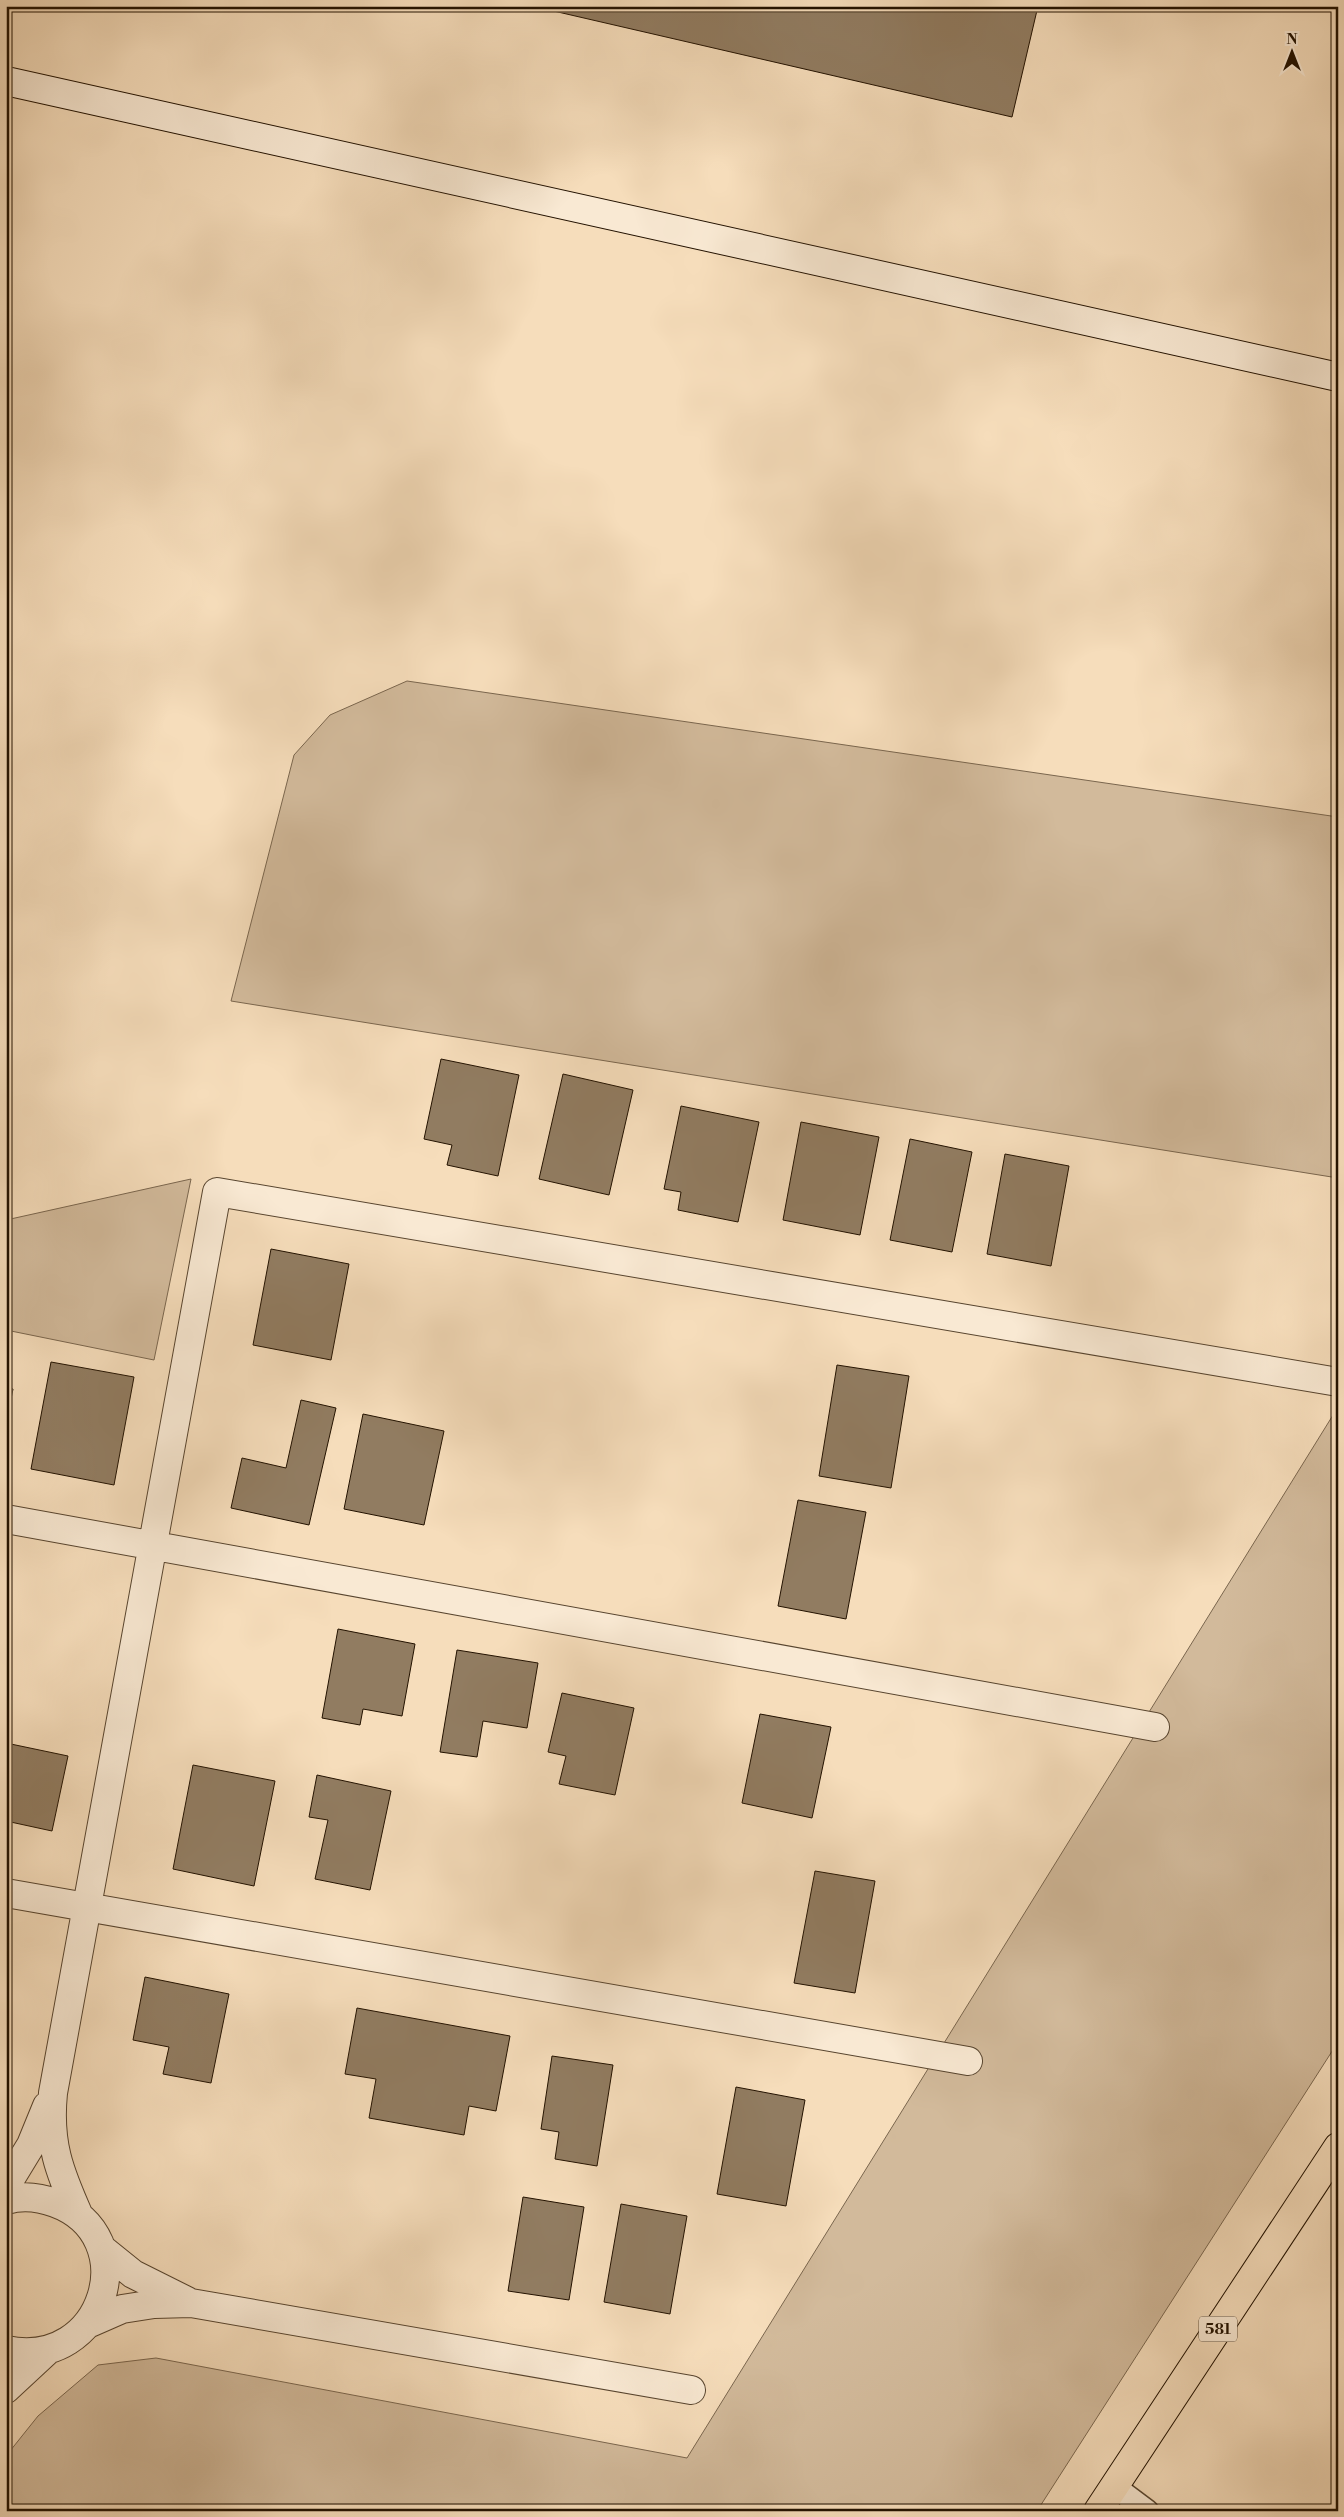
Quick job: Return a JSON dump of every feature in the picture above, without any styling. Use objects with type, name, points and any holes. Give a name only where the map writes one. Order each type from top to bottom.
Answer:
[{"type":"main road","name":"581","points":[[1098,2511],[1338,2147]]},
{"type":"street","points":[[6,81],[1338,377]]},
{"type":"street","points":[[79,2216],[56,2159],[50,2121],[53,2093],[217,1192],[1338,1382]]},
{"type":"street","points":[[6,1519],[1155,1726]]},
{"type":"street","points":[[6,1893],[968,2061]]},
{"type":"street","points":[[6,2186],[31,2145],[53,2093]]},
{"type":"street","points":[[6,2200],[18,2197],[43,2198],[66,2207],[79,2216],[89,2227],[102,2249],[133,2274],[191,2303]]},
{"type":"street","points":[[6,2350],[22,2353],[48,2350],[71,2340],[90,2322],[102,2299],[106,2274],[102,2249]]},
{"type":"street","points":[[90,2322],[122,2309],[154,2304],[191,2303],[691,2390]]},
{"type":"street","points":[[6,2390],[48,2350]]},
{"type":"lane","points":[[1115,2487],[1147,2511]]},
{"type":"shaded area","points":[[407,681],[1338,817],[1338,1178],[231,1001],[294,755],[330,715]]},
{"type":"shaded area","points":[[191,1179],[154,1360],[6,1330],[6,1220]]},
{"type":"shaded area","points":[[1338,1407],[1338,2042],[1037,2511],[6,2511],[6,2456],[38,2416],[98,2365],[156,2358],[687,2458]]},
{"type":"building","points":[[532,6],[1038,6],[1012,117]]},
{"type":"building","points":[[441,1059],[519,1075],[498,1176],[447,1165],[452,1145],[424,1139]]},
{"type":"building","points":[[563,1074],[633,1090],[609,1195],[539,1179]]},
{"type":"building","points":[[681,1106],[759,1122],[738,1222],[678,1210],[681,1192],[664,1189]]},
{"type":"building","points":[[801,1122],[879,1137],[860,1235],[783,1220]]},
{"type":"building","points":[[910,1139],[972,1152],[952,1252],[890,1240]]},
{"type":"building","points":[[1005,1154],[1069,1166],[1051,1266],[987,1254]]},
{"type":"building","points":[[271,1249],[349,1264],[331,1360],[253,1345]]},
{"type":"building","points":[[51,1362],[134,1377],[114,1485],[31,1469]]},
{"type":"building","points":[[837,1365],[909,1376],[891,1488],[819,1476]]},
{"type":"building","points":[[6,1387],[13,1389],[6,1424]]},
{"type":"building","points":[[301,1400],[336,1408],[309,1525],[231,1508],[242,1458],[286,1468]]},
{"type":"building","points":[[363,1414],[444,1431],[424,1525],[344,1509]]},
{"type":"building","points":[[798,1500],[866,1512],[846,1619],[778,1606]]},
{"type":"building","points":[[338,1629],[415,1644],[402,1716],[363,1709],[360,1725],[322,1718]]},
{"type":"building","points":[[457,1650],[538,1663],[527,1728],[483,1721],[477,1757],[440,1752]]},
{"type":"building","points":[[562,1693],[634,1708],[615,1795],[559,1784],[566,1756],[548,1752]]},
{"type":"building","points":[[760,1714],[831,1727],[812,1818],[742,1803]]},
{"type":"building","points":[[6,1743],[68,1756],[52,1831],[6,1821]]},
{"type":"building","points":[[193,1765],[275,1781],[254,1886],[173,1869]]},
{"type":"building","points":[[317,1775],[391,1791],[370,1890],[315,1879],[328,1820],[309,1817]]},
{"type":"building","points":[[815,1871],[875,1881],[855,1993],[794,1983]]},
{"type":"building","points":[[145,1977],[229,1994],[211,2083],[163,2074],[169,2047],[133,2040]]},
{"type":"building","points":[[357,2008],[510,2036],[496,2111],[469,2106],[464,2135],[369,2118],[376,2079],[345,2074]]},
{"type":"building","points":[[552,2056],[613,2065],[597,2166],[555,2159],[559,2132],[541,2129]]},
{"type":"building","points":[[736,2087],[805,2100],[786,2206],[717,2194]]},
{"type":"building","points":[[523,2197],[584,2207],[569,2300],[508,2291]]},
{"type":"building","points":[[621,2204],[687,2216],[670,2314],[604,2302]]}]
